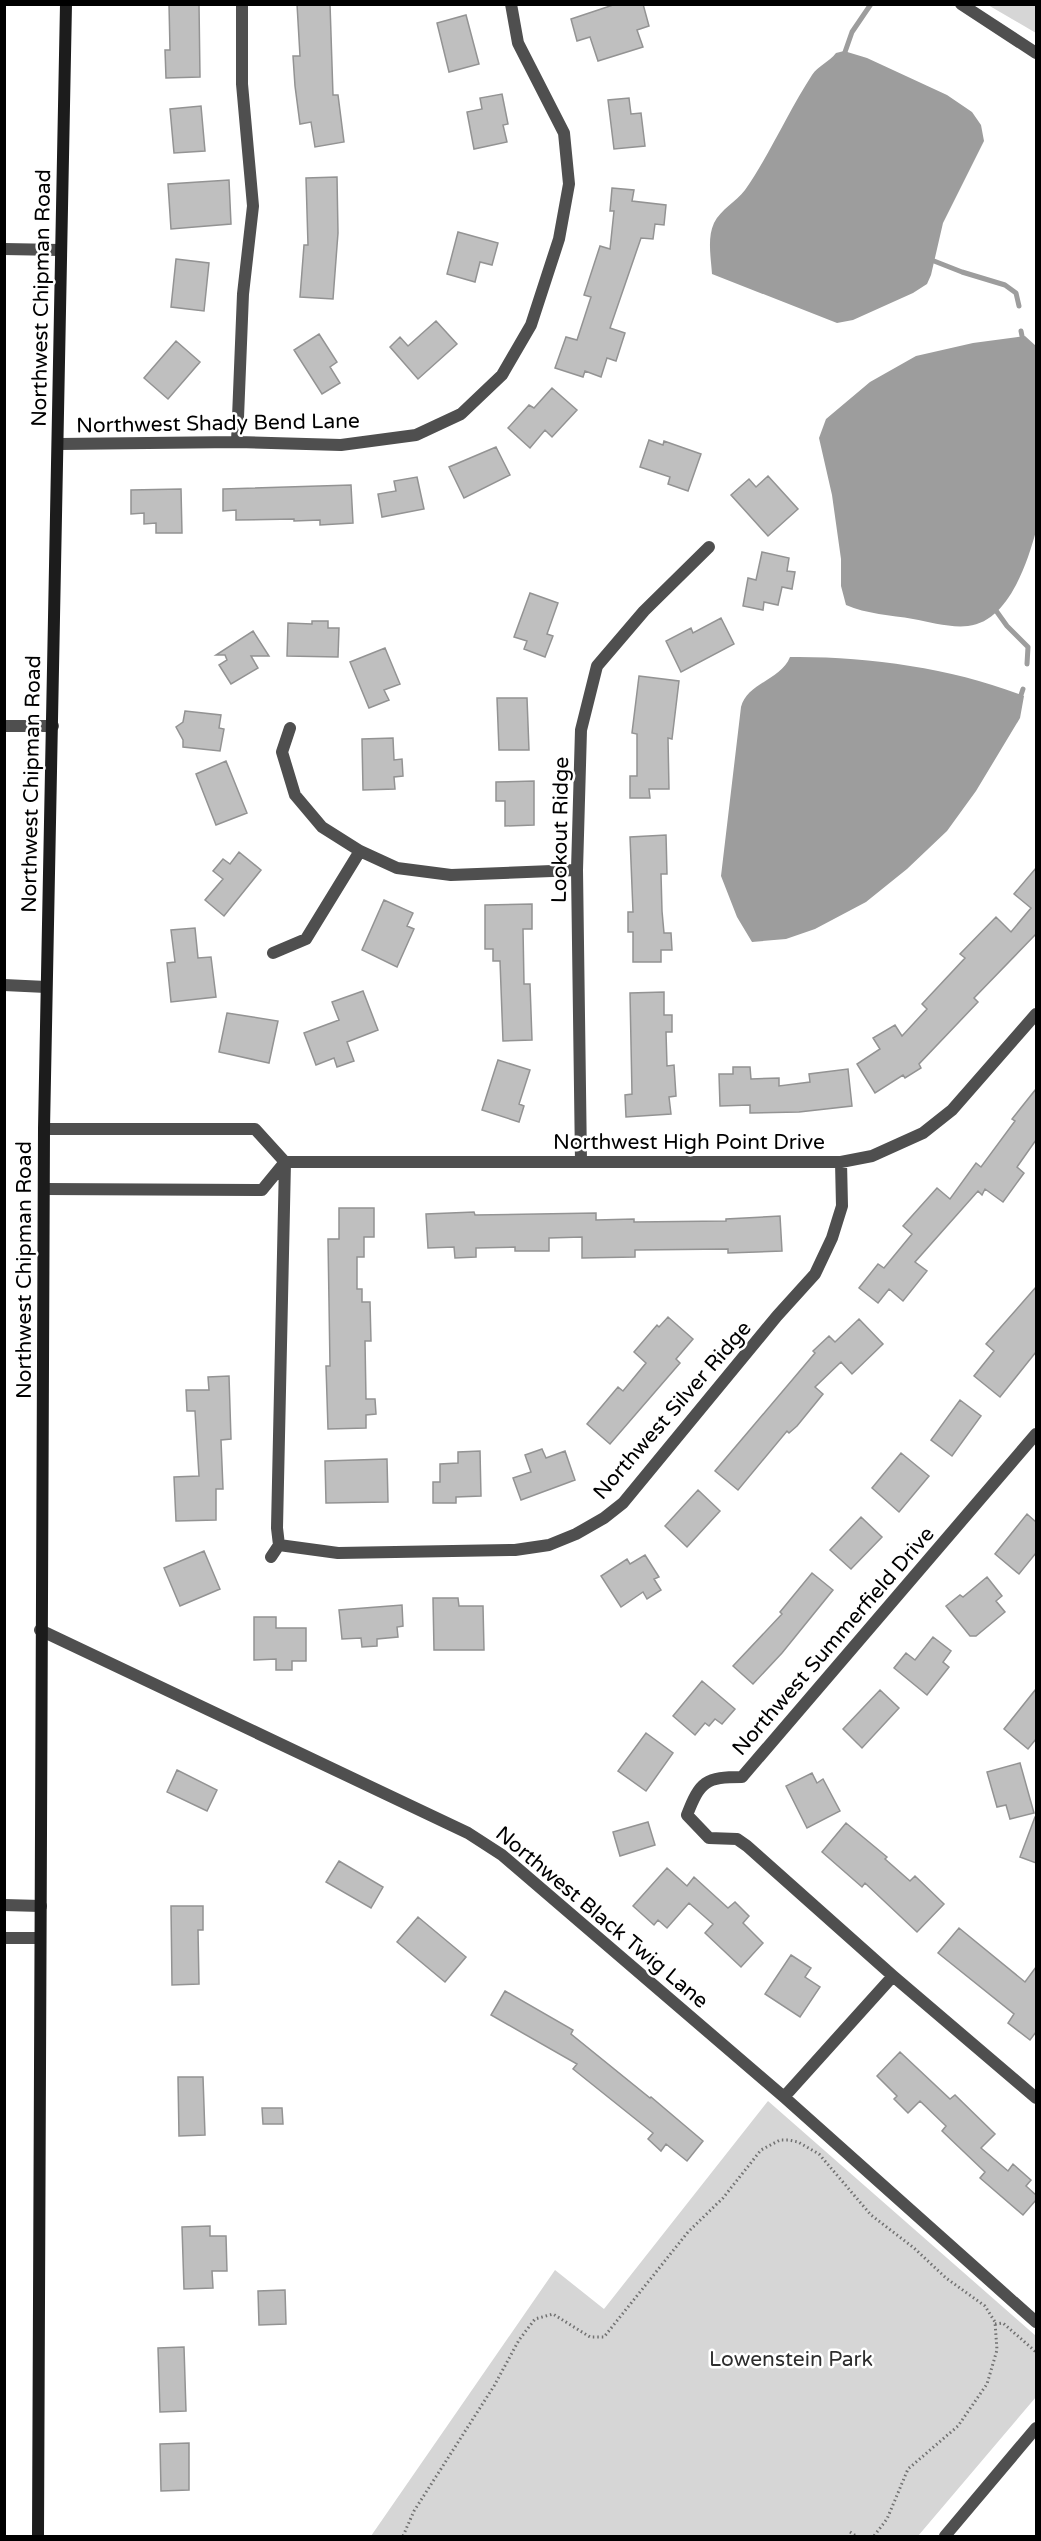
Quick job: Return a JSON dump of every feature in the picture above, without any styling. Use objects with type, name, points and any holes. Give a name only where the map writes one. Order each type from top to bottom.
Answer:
[{"type":"main road","name":"Northwest Chipman Road","points":[[38,2536],[40,1630],[44,1484],[44,1129],[66,4]]},
{"type":"street","points":[[237,442],[243,294],[253,206],[242,84],[242,4]]},
{"type":"street","name":"Northwest Shady Bend Lane","points":[[59,444],[237,442],[341,445],[416,435],[461,414],[502,375],[531,325],[559,239],[569,184],[564,133],[518,43],[511,4]]},
{"type":"street","points":[[961,4],[1036,53]]},
{"type":"street","points":[[4,249],[60,250]]},
{"type":"street","name":"Lookout Ridge","points":[[581,1161],[577,870],[581,730],[597,666],[644,611],[709,547]]},
{"type":"street","points":[[4,726],[53,726]]},
{"type":"street","points":[[290,728],[282,752],[295,795],[322,827],[396,868],[452,875],[577,870]]},
{"type":"street","points":[[273,953],[306,939],[360,850]]},
{"type":"street","points":[[4,985],[46,987]]},
{"type":"street","name":"Northwest High Point Drive","points":[[285,1162],[841,1162],[872,1156],[923,1132],[952,1110],[1036,1015]]},
{"type":"street","points":[[44,1129],[255,1130],[285,1162],[277,1528],[279,1545],[271,1557]]},
{"type":"street","points":[[44,1189],[262,1190],[285,1162]]},
{"type":"street","name":"Northwest Silver Ridge","points":[[279,1545],[338,1553],[515,1550],[549,1545],[576,1534],[604,1518],[623,1503],[777,1316],[815,1274],[832,1238],[842,1206],[841,1162]]},
{"type":"street","name":"Northwest Summerfield Drive","points":[[1036,1434],[742,1777],[716,1777],[696,1791],[687,1815],[709,1838],[737,1839],[747,1846],[893,1976],[1036,2098]]},
{"type":"street","name":"Northwest Black Twig Lane","points":[[40,1630],[468,1833],[502,1854],[783,2097],[1036,2322]]},
{"type":"street","points":[[4,1905],[41,1906]]},
{"type":"street","points":[[4,1938],[40,1938]]},
{"type":"street","points":[[783,2097],[893,1976]]},
{"type":"street","points":[[945,2536],[1036,2428]]},
{"type":"path","points":[[403,2536],[414,2511],[494,2386],[519,2340],[535,2319],[553,2314],[590,2337],[604,2337],[688,2232],[723,2198],[761,2150],[769,2144],[789,2140],[804,2145],[819,2154],[871,2215],[914,2248],[946,2278],[984,2306],[991,2313],[995,2324],[997,2350],[987,2384],[958,2426],[908,2469],[887,2519],[874,2536]]},
{"type":"path","points":[[995,2324],[1003,2323],[1036,2352]]},
{"type":"path","points":[[850,2532],[856,2536]]},
{"type":"green space","points":[[988,5],[1036,5],[1036,33]]},
{"type":"green space","name":"Lowenstein Park","points":[[768,2101],[1036,2336],[1036,2397],[918,2536],[371,2536],[555,2270],[604,2309]]},
{"type":"shaded area","points":[[844,51],[867,58],[947,95],[972,112],[981,125],[984,141],[943,223],[927,284],[913,293],[853,320],[837,323],[712,274],[710,242],[717,218],[745,190],[812,75],[836,53]]},
{"type":"shaded area","points":[[1025,336],[1036,346],[1036,531],[1021,575],[1005,603],[982,622],[968,626],[940,624],[870,612],[846,605],[841,586],[841,559],[832,495],[819,438],[826,419],[870,382],[916,356],[973,343]]},
{"type":"shaded area","points":[[790,657],[849,659],[939,671],[997,686],[1024,696],[1020,718],[976,791],[947,831],[907,869],[866,902],[815,929],[786,939],[752,942],[737,917],[721,876],[741,707],[750,692],[786,665]]},
{"type":"building","points":[[169,4],[199,4],[200,77],[166,78],[165,50],[170,50]]},
{"type":"building","points":[[297,4],[330,4],[333,95],[338,95],[344,142],[315,147],[311,122],[300,124],[293,56],[300,56]]},
{"type":"building","points":[[616,4],[643,4],[649,26],[637,30],[643,47],[598,61],[590,37],[577,41],[571,19]]},
{"type":"building","points":[[466,15],[479,64],[449,72],[437,23]]},
{"type":"building","points":[[502,94],[508,124],[503,125],[507,142],[474,149],[467,112],[482,109],[480,98]]},
{"type":"building","points":[[629,98],[631,114],[641,113],[645,146],[614,149],[608,100]]},
{"type":"building","points":[[201,106],[205,151],[174,153],[170,109]]},
{"type":"building","points":[[337,177],[338,233],[333,299],[300,297],[304,245],[308,245],[306,178]]},
{"type":"building","points":[[229,180],[231,224],[171,229],[168,184]]},
{"type":"building","points":[[612,188],[634,190],[632,201],[666,205],[664,225],[655,224],[653,239],[641,238],[610,328],[625,333],[616,361],[607,358],[601,377],[585,371],[583,377],[555,368],[566,337],[577,340],[591,297],[584,295],[600,246],[610,249],[614,211],[610,211]]},
{"type":"building","points":[[458,232],[498,243],[492,265],[480,262],[475,282],[447,274]]},
{"type":"building","points":[[176,259],[209,263],[204,311],[171,307]]},
{"type":"building","points":[[436,321],[457,344],[418,379],[390,347],[400,337],[408,346]]},
{"type":"building","points":[[319,334],[337,362],[330,367],[340,383],[322,394],[294,350]]},
{"type":"building","points":[[176,341],[200,362],[168,399],[144,378]]},
{"type":"building","points":[[552,388],[577,410],[552,437],[545,430],[530,448],[508,428],[529,405],[534,408]]},
{"type":"building","points":[[649,440],[663,445],[664,441],[701,454],[688,491],[668,484],[670,477],[640,467]]},
{"type":"building","points":[[496,447],[510,475],[464,498],[449,467]]},
{"type":"building","points":[[768,476],[798,509],[768,536],[731,495],[749,479],[756,487]]},
{"type":"building","points":[[417,477],[424,509],[382,517],[378,494],[396,491],[394,481]]},
{"type":"building","points":[[351,485],[353,523],[320,525],[320,520],[236,520],[236,510],[223,511],[223,489]]},
{"type":"building","points":[[181,489],[182,533],[156,533],[156,523],[144,524],[144,513],[131,514],[131,490]]},
{"type":"building","points":[[762,552],[789,558],[787,571],[795,572],[792,589],[782,587],[778,605],[764,602],[763,610],[743,606],[748,578],[756,580]]},
{"type":"building","points":[[530,593],[558,603],[547,634],[553,636],[545,657],[524,649],[527,641],[514,637]]},
{"type":"building","points":[[721,618],[734,644],[681,672],[666,641],[691,628],[693,633]]},
{"type":"building","points":[[312,621],[328,621],[328,628],[339,628],[338,657],[287,656],[288,623],[312,624]]},
{"type":"building","points":[[253,631],[269,656],[251,656],[258,668],[231,684],[219,665],[227,660],[225,655],[216,655]]},
{"type":"building","points":[[385,648],[400,684],[384,690],[389,700],[369,708],[350,662]]},
{"type":"building","points":[[639,676],[679,681],[672,739],[668,738],[669,789],[649,789],[650,798],[630,798],[630,776],[637,776],[637,734],[632,733]]},
{"type":"building","points":[[497,698],[527,698],[529,750],[499,750]]},
{"type":"building","points":[[185,711],[221,715],[219,728],[224,729],[220,751],[183,747],[183,740],[176,727],[183,722]]},
{"type":"building","points":[[393,738],[394,760],[402,759],[403,776],[394,777],[395,789],[363,790],[362,739]]},
{"type":"building","points":[[226,761],[247,813],[216,825],[196,774]]},
{"type":"building","points":[[534,781],[534,825],[505,826],[505,801],[496,801],[496,782]]},
{"type":"building","points":[[666,835],[667,874],[661,874],[662,911],[664,933],[671,933],[672,950],[661,950],[661,962],[633,962],[633,932],[628,932],[628,912],[633,912],[630,837]]},
{"type":"building","points":[[239,852],[261,870],[224,916],[205,900],[223,879],[213,871],[223,859],[230,864]]},
{"type":"building","points":[[1036,868],[1036,934],[974,998],[978,1002],[919,1064],[921,1068],[905,1078],[903,1075],[875,1093],[857,1064],[880,1049],[873,1038],[895,1025],[902,1036],[927,1009],[922,1004],[965,958],[960,954],[996,917],[1011,932],[1031,908],[1014,894]]},
{"type":"building","points":[[384,900],[413,913],[407,926],[414,929],[397,967],[362,950]]},
{"type":"building","points":[[532,904],[532,929],[523,929],[524,984],[530,984],[532,1040],[503,1041],[500,961],[493,961],[493,949],[485,949],[485,905]]},
{"type":"building","points":[[195,928],[198,958],[211,957],[216,997],[171,1002],[167,963],[175,962],[171,930]]},
{"type":"building","points":[[363,991],[378,1030],[347,1042],[354,1061],[337,1067],[334,1058],[316,1065],[304,1033],[339,1020],[332,1002]]},
{"type":"building","points":[[664,992],[664,1015],[672,1015],[672,1032],[666,1032],[667,1066],[674,1065],[676,1096],[669,1097],[671,1114],[626,1117],[625,1095],[632,1094],[630,993]]},
{"type":"building","points":[[227,1013],[278,1021],[269,1063],[219,1052]]},
{"type":"building","points":[[498,1060],[530,1070],[519,1104],[524,1106],[519,1122],[482,1110]]},
{"type":"building","points":[[733,1067],[750,1067],[751,1079],[779,1078],[779,1086],[810,1082],[809,1074],[848,1069],[852,1106],[799,1112],[750,1113],[750,1105],[720,1106],[719,1074],[733,1074]]},
{"type":"building","points":[[1036,1089],[1036,1140],[1017,1167],[1024,1173],[1003,1202],[985,1189],[982,1195],[978,1191],[915,1262],[927,1271],[903,1301],[889,1289],[878,1303],[859,1288],[878,1264],[884,1268],[912,1234],[903,1226],[937,1188],[950,1199],[976,1163],[981,1167],[1015,1121],[1012,1119]]},
{"type":"building","points":[[339,1208],[374,1208],[374,1237],[364,1237],[364,1257],[357,1257],[357,1289],[362,1289],[362,1302],[370,1302],[371,1341],[365,1341],[366,1399],[375,1399],[376,1414],[366,1415],[366,1428],[328,1429],[326,1366],[330,1366],[328,1239],[339,1239]]},
{"type":"building","points":[[474,1212],[475,1215],[596,1213],[596,1220],[634,1219],[634,1222],[726,1221],[726,1219],[780,1216],[782,1251],[728,1253],[728,1249],[635,1250],[635,1257],[582,1258],[582,1237],[549,1238],[549,1251],[515,1251],[515,1247],[476,1248],[476,1257],[455,1258],[454,1247],[428,1248],[426,1214]]},
{"type":"building","points":[[1036,1287],[1036,1352],[1000,1397],[974,1376],[994,1351],[986,1344]]},
{"type":"building","points":[[668,1317],[693,1339],[676,1359],[680,1363],[610,1444],[587,1424],[618,1387],[623,1391],[646,1363],[634,1352],[657,1325],[659,1327]]},
{"type":"building","points":[[859,1319],[883,1344],[852,1374],[841,1362],[815,1387],[823,1394],[797,1426],[789,1433],[787,1431],[738,1490],[715,1471],[815,1353],[813,1351],[829,1336],[835,1342]]},
{"type":"building","points":[[229,1376],[231,1439],[221,1440],[223,1489],[216,1489],[216,1520],[176,1521],[174,1477],[199,1476],[195,1411],[187,1411],[186,1390],[209,1390],[208,1377]]},
{"type":"building","points":[[960,1400],[981,1416],[952,1456],[931,1440]]},
{"type":"building","points":[[542,1449],[546,1458],[565,1451],[575,1480],[521,1500],[513,1478],[531,1472],[525,1455]]},
{"type":"building","points":[[480,1451],[481,1496],[456,1497],[456,1503],[433,1503],[433,1482],[440,1482],[440,1464],[458,1463],[458,1452]]},
{"type":"building","points":[[901,1453],[929,1476],[899,1512],[872,1488]]},
{"type":"building","points":[[387,1459],[388,1502],[326,1503],[325,1461]]},
{"type":"building","points":[[698,1490],[720,1511],[687,1547],[665,1526]]},
{"type":"building","points":[[1027,1514],[1036,1522],[1036,1553],[1019,1574],[995,1554]]},
{"type":"building","points":[[861,1517],[882,1537],[851,1569],[830,1550]]},
{"type":"building","points":[[204,1551],[220,1589],[180,1606],[164,1568]]},
{"type":"building","points":[[645,1555],[659,1577],[654,1579],[661,1590],[647,1599],[643,1592],[621,1607],[601,1576],[627,1559],[630,1564]]},
{"type":"building","points":[[812,1573],[833,1590],[782,1653],[753,1684],[733,1666],[782,1614],[780,1612]]},
{"type":"building","points":[[987,1577],[1002,1596],[996,1601],[1005,1612],[976,1636],[970,1636],[946,1606],[960,1595],[963,1597]]},
{"type":"building","points":[[433,1598],[458,1598],[459,1606],[483,1606],[484,1650],[434,1650]]},
{"type":"building","points":[[402,1605],[403,1626],[397,1627],[398,1637],[377,1639],[377,1646],[362,1647],[361,1638],[342,1639],[339,1610]]},
{"type":"building","points":[[254,1617],[276,1617],[276,1628],[306,1628],[306,1661],[292,1661],[292,1670],[276,1670],[276,1659],[254,1660]]},
{"type":"building","points":[[933,1637],[951,1651],[943,1662],[949,1667],[927,1695],[894,1668],[906,1653],[915,1660]]},
{"type":"building","points":[[702,1681],[735,1709],[722,1724],[715,1719],[709,1726],[705,1723],[695,1735],[673,1716]]},
{"type":"building","points":[[1036,1689],[1036,1739],[1028,1749],[1004,1729]]},
{"type":"building","points":[[880,1690],[899,1708],[862,1748],[843,1729]]},
{"type":"building","points":[[646,1733],[673,1753],[646,1791],[618,1771]]},
{"type":"building","points":[[1020,1763],[1034,1813],[1010,1819],[1006,1805],[997,1807],[987,1772]]},
{"type":"building","points":[[177,1770],[217,1790],[207,1811],[167,1792]]},
{"type":"building","points":[[812,1773],[817,1783],[823,1779],[840,1811],[807,1828],[786,1786]]},
{"type":"building","points":[[1036,1817],[1036,1863],[1020,1857]]},
{"type":"building","points":[[648,1822],[655,1845],[620,1856],[613,1832]]},
{"type":"building","points":[[846,1823],[887,1857],[885,1859],[910,1881],[915,1876],[944,1904],[917,1932],[865,1883],[862,1887],[822,1852]]},
{"type":"building","points":[[339,1861],[383,1887],[371,1908],[326,1882]]},
{"type":"building","points":[[667,1868],[687,1886],[694,1877],[728,1908],[735,1902],[749,1916],[743,1923],[763,1943],[741,1967],[705,1933],[713,1924],[689,1903],[667,1928],[658,1920],[654,1925],[633,1906]]},
{"type":"building","points":[[171,1906],[203,1906],[203,1930],[198,1930],[199,1984],[172,1985]]},
{"type":"building","points":[[418,1917],[466,1957],[445,1982],[397,1942]]},
{"type":"building","points":[[959,1928],[1025,1982],[1036,1967],[1036,2032],[1030,2040],[1008,2023],[1014,2014],[938,1953]]},
{"type":"building","points":[[791,1955],[811,1968],[805,1977],[820,1987],[800,2017],[765,1994]]},
{"type":"building","points":[[505,1991],[573,2030],[571,2034],[703,2141],[687,2161],[666,2144],[661,2151],[648,2139],[653,2133],[573,2069],[577,2064],[491,2015]]},
{"type":"building","points":[[900,2052],[950,2099],[955,2095],[995,2134],[981,2148],[1008,2171],[1013,2164],[1031,2180],[1026,2186],[1036,2195],[1036,2200],[1023,2215],[980,2178],[985,2172],[942,2131],[946,2126],[920,2101],[908,2113],[894,2099],[897,2096],[877,2076]]},
{"type":"building","points":[[178,2077],[203,2077],[205,2135],[179,2136]]},
{"type":"building","points":[[262,2108],[282,2108],[283,2124],[263,2124]]},
{"type":"building","points":[[210,2226],[210,2236],[226,2236],[227,2271],[212,2271],[213,2288],[184,2289],[182,2227]]},
{"type":"building","points":[[285,2290],[286,2324],[259,2325],[258,2291]]},
{"type":"building","points":[[184,2347],[186,2411],[160,2412],[158,2348]]},
{"type":"building","points":[[189,2443],[189,2490],[161,2491],[160,2444]]},
{"type":"waterway","points":[[845,52],[852,32],[871,4]]},
{"type":"waterway","points":[[934,261],[1005,285],[1016,293],[1019,306]]},
{"type":"waterway","points":[[1021,331],[1022,336]]},
{"type":"waterway","points":[[997,612],[1028,647],[1027,664]]},
{"type":"waterway","points":[[1021,695],[1023,689]]}]
